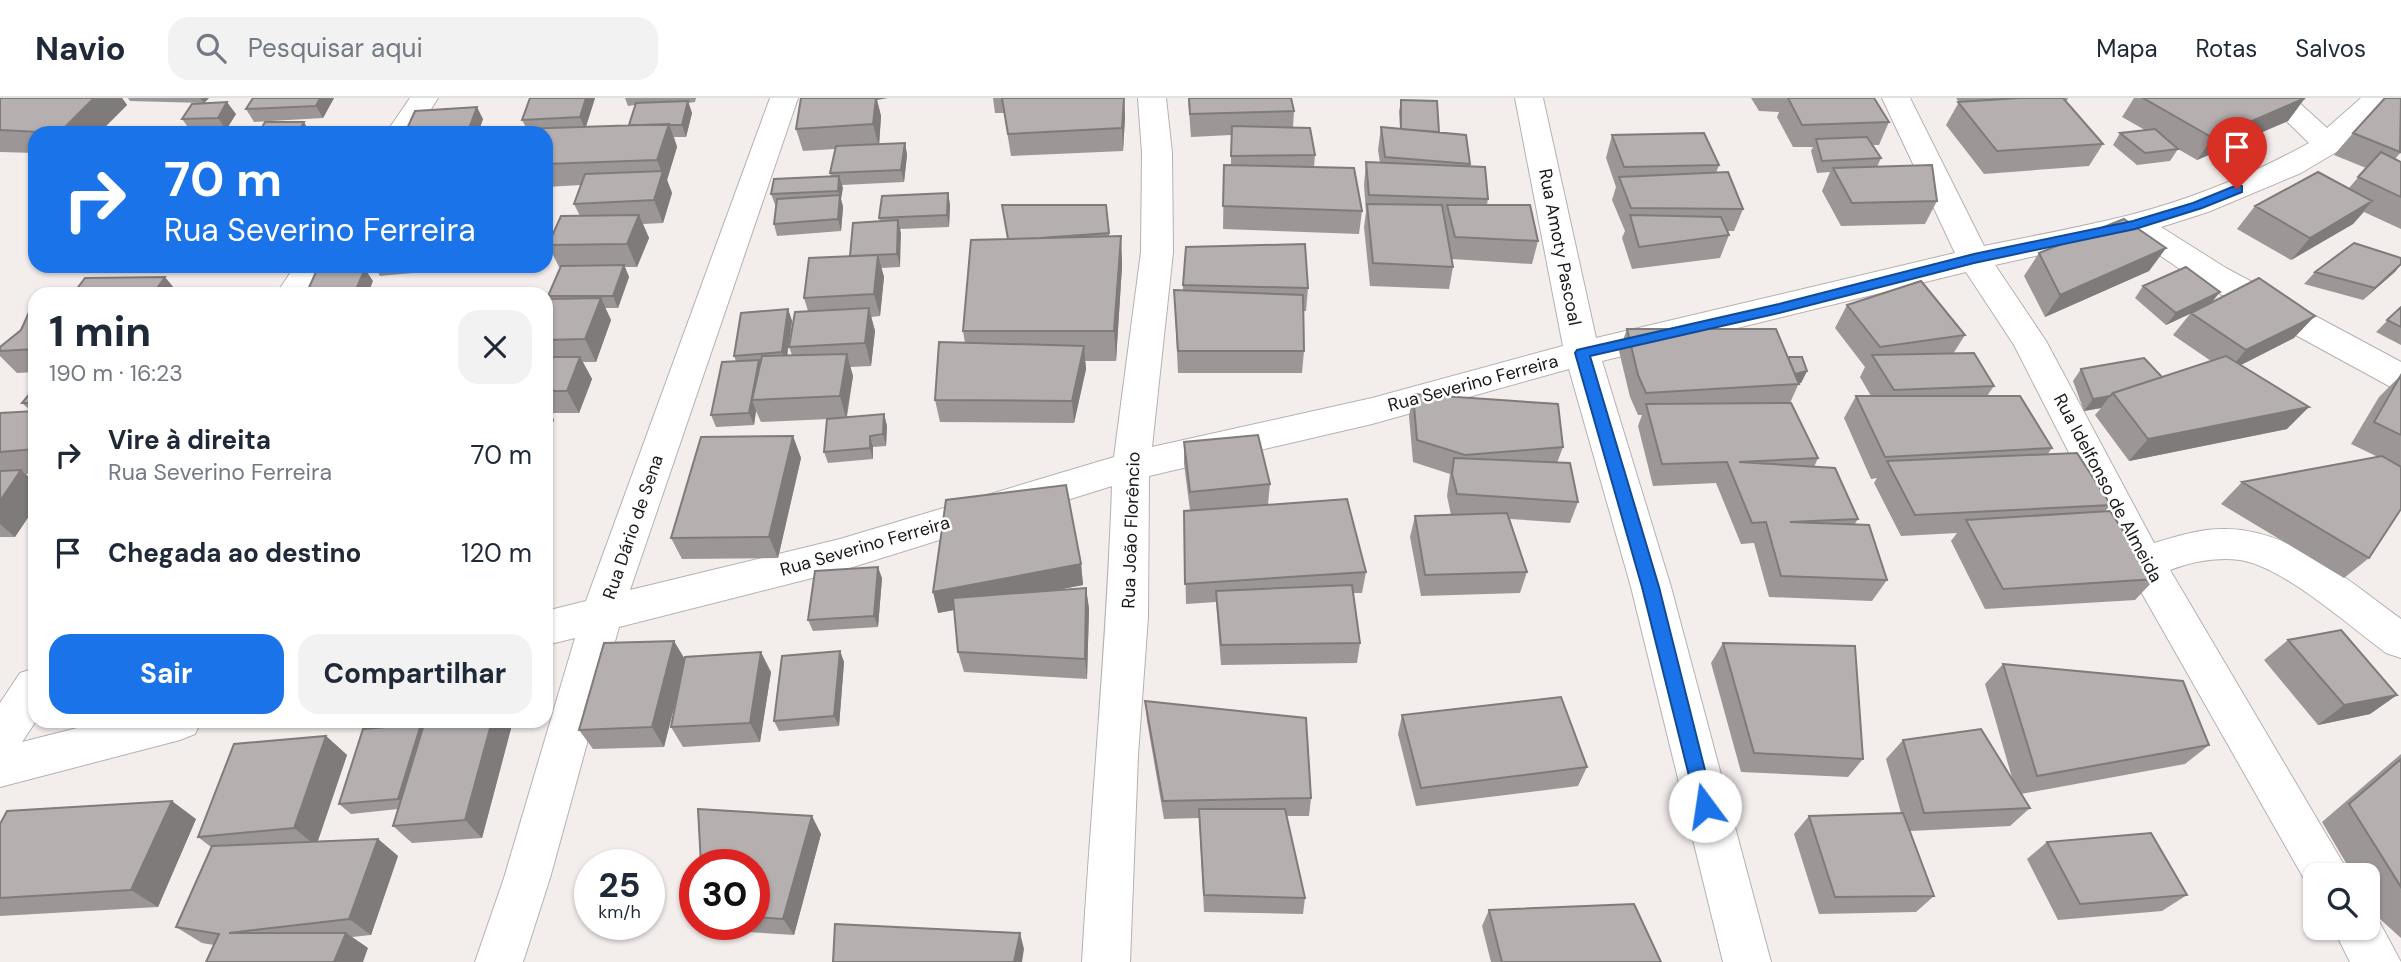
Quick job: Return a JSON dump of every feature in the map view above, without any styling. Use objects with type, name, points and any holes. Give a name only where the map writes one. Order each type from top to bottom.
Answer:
[{"type":"street","points":[[406,126],[425,98]]},
{"type":"street","name":"Rua Dário de Sena","points":[[499,962],[527,878],[602,614],[784,98]]},
{"type":"street","name":"Rua João Florêncio","points":[[1106,962],[1116,755],[1128,617],[1131,466],[1157,252],[1157,153],[1152,98]]},
{"type":"street","name":"Rua Amoty Pascoal","points":[[1529,98],[1582,353],[1651,587],[1747,962]]},
{"type":"street","name":"Rua Idelfonso de Almeida","points":[[1896,98],[1974,259],[2029,341],[2146,563],[2320,863]]},
{"type":"street","points":[[2277,98],[2328,145]]},
{"type":"street","name":"Rua Severino Ferreira","points":[[553,626],[840,555],[1131,466],[1372,411],[1582,353],[1779,308],[1974,259],[2135,224],[2197,205],[2290,166],[2328,145],[2353,118],[2379,98]]},
{"type":"street","points":[[2135,224],[2236,288],[2401,377]]},
{"type":"street","points":[[2146,563],[2205,545],[2240,545],[2270,553],[2299,569],[2401,641]]},
{"type":"street","points":[[0,739],[28,697]]},
{"type":"street","points":[[0,766],[152,728]]},
{"type":"street","points":[[2364,940],[2377,962]]},
{"type":"building","points":[[94,98],[66,126],[28,126],[28,131],[0,130],[0,99]]},
{"type":"building","points":[[253,98],[320,98],[316,106],[246,109]]},
{"type":"building","points":[[530,98],[586,98],[580,117],[522,120]]},
{"type":"building","points":[[801,98],[876,98],[873,124],[796,129]]},
{"type":"building","points":[[1002,98],[1124,98],[1122,128],[1008,134]]},
{"type":"building","points":[[1189,98],[1291,98],[1294,111],[1190,114]]},
{"type":"building","points":[[1788,98],[1874,98],[1889,122],[1802,125]]},
{"type":"building","points":[[2063,98],[2103,144],[1997,151],[1958,102]]},
{"type":"building","points":[[2143,98],[2305,98],[2213,138]]},
{"type":"building","points":[[2385,98],[2401,98],[2400,152],[2353,133]]},
{"type":"building","points":[[1401,100],[1437,101],[1439,132],[1401,129]]},
{"type":"building","points":[[688,101],[682,125],[629,125],[636,103]]},
{"type":"building","points":[[227,102],[218,118],[182,119],[192,104]]},
{"type":"building","points":[[477,107],[470,126],[408,126],[415,111]]},
{"type":"building","points":[[265,122],[304,122],[302,126],[263,126]]},
{"type":"building","points":[[669,124],[657,160],[553,164],[553,128]]},
{"type":"building","points":[[1232,126],[1310,128],[1315,155],[1231,156]]},
{"type":"building","points":[[1381,127],[1466,135],[1470,164],[1385,157]]},
{"type":"building","points":[[2155,129],[2178,149],[2145,153],[2120,133]]},
{"type":"building","points":[[1704,133],[1719,165],[1624,167],[1612,135]]},
{"type":"building","points":[[1867,137],[1881,158],[1822,161],[1816,139]]},
{"type":"building","points":[[905,143],[901,170],[830,173],[836,146]]},
{"type":"building","points":[[2381,152],[2401,162],[2401,197],[2358,177]]},
{"type":"building","points":[[1366,162],[1485,167],[1488,199],[1369,195]]},
{"type":"building","points":[[1224,165],[1354,168],[1362,211],[1223,206]]},
{"type":"building","points":[[1932,165],[1937,201],[1852,203],[1833,168]]},
{"type":"building","points":[[663,171],[654,200],[574,204],[585,174]]},
{"type":"building","points":[[1728,172],[1743,209],[1631,208],[1619,177]]},
{"type":"building","points":[[2318,172],[2372,201],[2310,238],[2255,206]]},
{"type":"building","points":[[839,176],[838,191],[771,194],[774,179]]},
{"type":"building","points":[[948,193],[947,215],[879,218],[882,196]]},
{"type":"building","points":[[840,195],[838,219],[774,224],[777,199]]},
{"type":"building","points":[[1367,204],[1442,205],[1453,267],[1373,263]]},
{"type":"building","points":[[1002,205],[1106,205],[1109,233],[1008,239]]},
{"type":"building","points":[[1447,205],[1530,205],[1538,241],[1455,237]]},
{"type":"building","points":[[639,215],[627,244],[553,245],[553,234],[561,216]]},
{"type":"building","points":[[1630,215],[1721,217],[1729,235],[1639,247]]},
{"type":"building","points":[[2124,219],[2166,248],[2060,295],[2039,253]]},
{"type":"building","points":[[898,220],[897,254],[850,256],[853,223]]},
{"type":"building","points":[[1121,236],[1114,331],[963,331],[971,240]]},
{"type":"building","points":[[2354,243],[2401,258],[2401,264],[2375,288],[2315,272]]},
{"type":"building","points":[[1305,244],[1308,288],[1183,285],[1186,247]]},
{"type":"building","points":[[878,255],[874,294],[804,298],[809,258]]},
{"type":"building","points":[[624,265],[613,296],[553,296],[552,287],[561,266]]},
{"type":"building","points":[[2186,267],[2220,292],[2176,313],[2143,286]]},
{"type":"building","points":[[316,273],[363,273],[357,287],[309,287]]},
{"type":"building","points":[[165,277],[158,287],[78,287],[85,278]]},
{"type":"building","points":[[2259,278],[2315,316],[2246,350],[2191,313]]},
{"type":"building","points":[[1921,281],[1965,335],[1880,347],[1847,305]]},
{"type":"building","points":[[1174,290],[1303,295],[1304,351],[1178,351]]},
{"type":"building","points":[[601,298],[585,339],[553,340],[553,299]]},
{"type":"building","points":[[2401,307],[2401,327],[2387,320]]},
{"type":"building","points":[[869,308],[865,343],[789,347],[795,312]]},
{"type":"building","points":[[788,309],[782,352],[734,356],[741,313]]},
{"type":"building","points":[[28,314],[28,349],[0,351],[0,347],[21,330]]},
{"type":"building","points":[[1627,329],[1776,329],[1799,384],[1646,393],[1638,375]]},
{"type":"building","points":[[939,342],[1084,346],[1072,401],[935,400]]},
{"type":"building","points":[[1974,353],[1994,386],[1894,390],[1872,355]]},
{"type":"building","points":[[847,354],[840,396],[752,400],[762,356]]},
{"type":"building","points":[[2226,356],[2309,407],[2148,439],[2113,393]]},
{"type":"building","points":[[553,357],[580,357],[567,391],[553,391]]},
{"type":"building","points":[[1788,357],[1802,357],[1807,371],[1795,374]]},
{"type":"building","points":[[2144,358],[2162,377],[2110,396],[2093,399],[2081,369]]},
{"type":"building","points":[[759,360],[749,413],[711,415],[722,362]]},
{"type":"building","points":[[2401,375],[2401,435],[2374,422]]},
{"type":"building","points":[[1413,394],[1558,404],[1563,447],[1465,455],[1417,440]]},
{"type":"building","points":[[1856,396],[2020,396],[2052,448],[1885,457]]},
{"type":"building","points":[[1791,403],[1818,458],[1739,462],[1835,468],[1858,519],[1790,522],[1869,525],[1887,580],[1781,576],[1766,522],[1752,523],[1727,462],[1662,464],[1646,404]]},
{"type":"building","points":[[28,411],[28,450],[0,452],[0,413]]},
{"type":"building","points":[[884,414],[883,434],[870,436],[870,448],[824,452],[827,419]]},
{"type":"building","points":[[1258,435],[1270,484],[1190,492],[1184,442]]},
{"type":"building","points":[[793,436],[769,537],[671,538],[701,437]]},
{"type":"building","points":[[2077,453],[2111,505],[1915,515],[1887,461]]},
{"type":"building","points":[[2382,456],[2401,467],[2401,509],[2369,558],[2242,482]]},
{"type":"building","points":[[1454,458],[1570,463],[1578,502],[1457,494],[1452,474]]},
{"type":"building","points":[[21,470],[0,501],[0,471]]},
{"type":"building","points":[[1066,485],[1081,564],[933,592],[946,500]]},
{"type":"building","points":[[1347,499],[1366,572],[1185,584],[1184,511]]},
{"type":"building","points":[[2110,511],[2155,579],[2003,589],[1966,520]]},
{"type":"building","points":[[1507,513],[1527,572],[1425,575],[1415,516]]},
{"type":"building","points":[[878,567],[874,616],[808,620],[815,571]]},
{"type":"building","points":[[1352,585],[1360,643],[1221,645],[1216,591]]},
{"type":"building","points":[[1086,588],[1085,659],[958,652],[953,598]]},
{"type":"building","points":[[2341,630],[2397,695],[2344,705],[2288,640]]},
{"type":"building","points":[[674,641],[652,727],[579,730],[604,643]]},
{"type":"building","points":[[1723,643],[1855,646],[1863,759],[1754,753]]},
{"type":"building","points":[[840,651],[834,716],[774,721],[782,656]]},
{"type":"building","points":[[761,652],[750,723],[671,727],[685,657]]},
{"type":"building","points":[[2003,664],[2183,681],[2209,745],[2037,776]]},
{"type":"building","points":[[1561,697],[1587,767],[1421,788],[1402,715]]},
{"type":"building","points":[[1145,701],[1306,718],[1311,798],[1163,801]]},
{"type":"building","points":[[420,728],[398,799],[339,804],[363,729]]},
{"type":"building","points":[[423,728],[490,728],[465,820],[393,826]]},
{"type":"building","points":[[1981,729],[2030,808],[1924,813],[1903,740]]},
{"type":"building","points":[[326,736],[294,828],[198,837],[234,744]]},
{"type":"building","points":[[2401,759],[2401,887],[2349,804]]},
{"type":"building","points":[[172,801],[131,890],[0,898],[0,824],[7,811]]},
{"type":"building","points":[[698,809],[812,816],[783,919],[770,918],[770,849],[700,849]]},
{"type":"building","points":[[1199,809],[1285,809],[1305,898],[1204,895]]},
{"type":"building","points":[[1903,813],[1934,896],[1835,897],[1809,816]]},
{"type":"building","points":[[2151,833],[2187,895],[2080,904],[2047,842]]},
{"type":"building","points":[[378,839],[349,919],[229,933],[346,933],[334,962],[206,962],[219,934],[176,927],[212,846]]},
{"type":"building","points":[[1634,904],[1661,962],[1502,962],[1489,910]]},
{"type":"building","points":[[835,924],[1020,933],[1014,962],[833,962]]},
{"type":"route","points":[[1705,806],[1651,587],[1582,353],[1779,308],[1974,259],[2135,224],[2197,205],[2237,189]]}]
